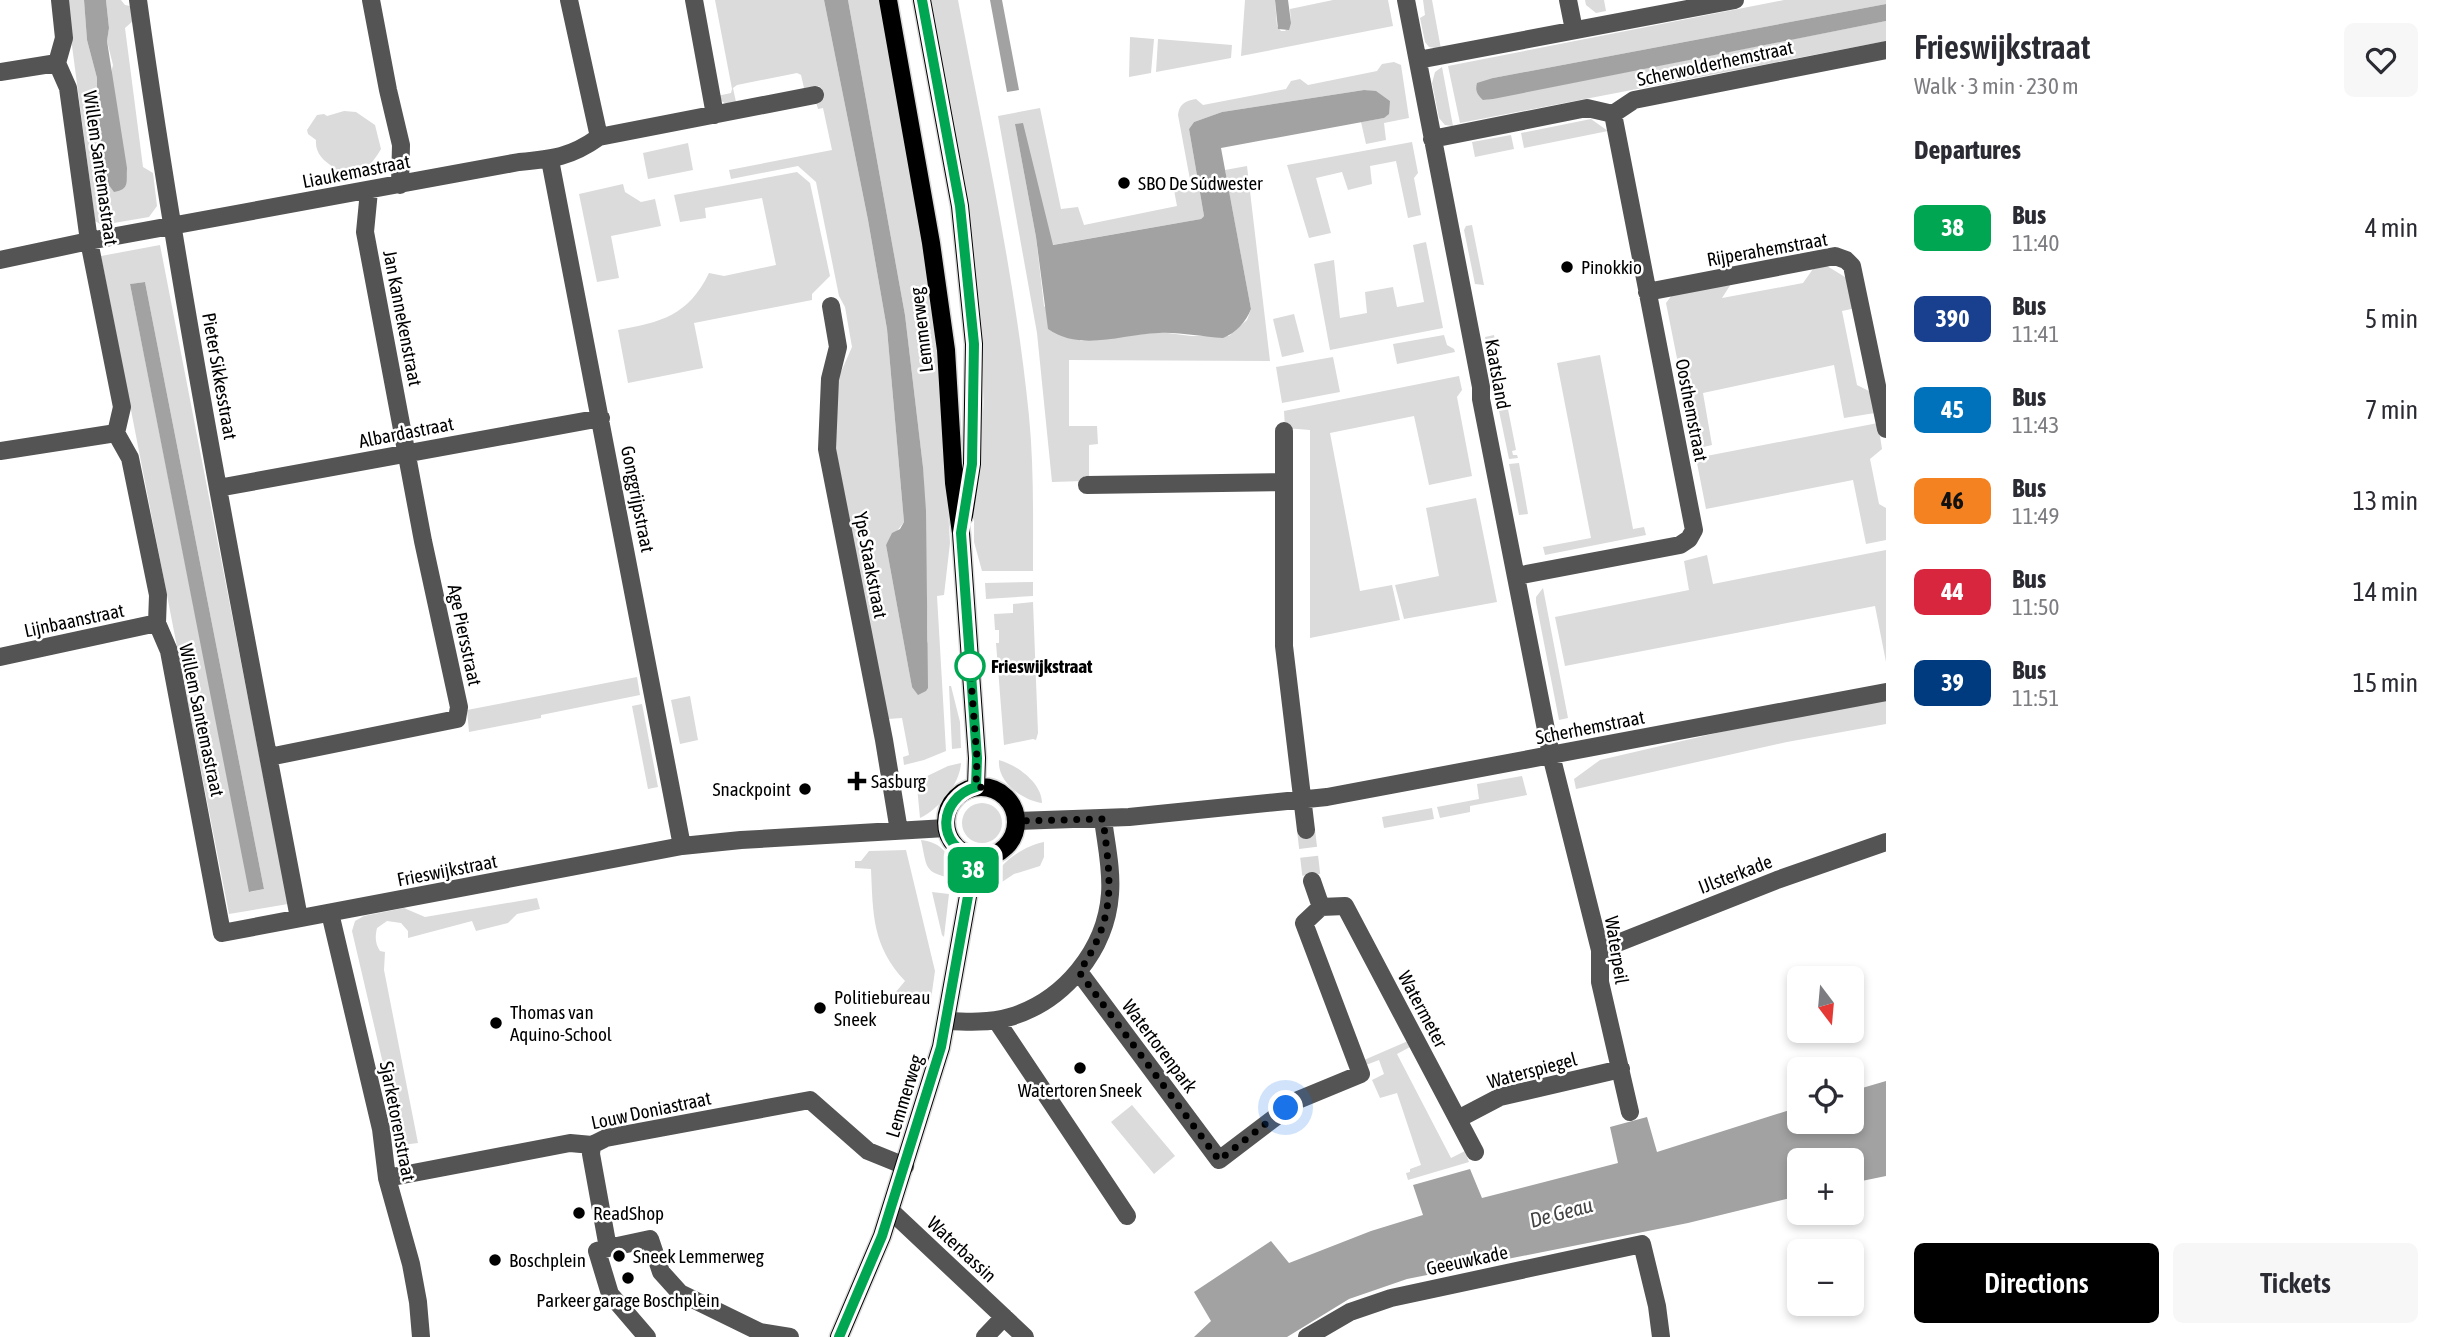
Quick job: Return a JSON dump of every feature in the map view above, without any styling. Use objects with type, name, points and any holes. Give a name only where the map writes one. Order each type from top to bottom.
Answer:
[{"type":"main road","name":"Lemmerweg","points":[[888,0],[931,243],[946,350],[954,484],[961,533],[977,758],[976,787]]},
{"type":"main road","name":"Lemmerweg","points":[[922,0],[960,206],[974,344],[972,464],[961,533]]},
{"type":"main road","points":[[976,787],[996,790],[1004,795],[1011,802],[1017,821],[1014,836],[1005,849],[991,856],[975,857],[960,851],[946,828],[951,804],[961,794],[976,787]]},
{"type":"main road","name":"Lemmerweg","points":[[839,1337],[891,1211],[941,1047],[975,857]]},
{"type":"street","points":[[0,72],[57,63],[64,38],[60,0]]},
{"type":"street","name":"Pieter Sikkesstraat","points":[[138,0],[218,488],[299,918]]},
{"type":"street","points":[[372,0],[401,145],[400,185]]},
{"type":"street","points":[[569,0],[599,137]]},
{"type":"street","points":[[694,0],[715,115]]},
{"type":"street","name":"Kaatsland","points":[[1406,0],[1551,755]]},
{"type":"street","points":[[1568,0],[1574,30]]},
{"type":"street","points":[[1418,60],[1735,0]]},
{"type":"street","name":"Scherwolderhemstraat","points":[[1613,114],[1634,100],[1886,50]]},
{"type":"street","name":"Willem Santemastraat","points":[[57,63],[68,88],[89,241],[122,407],[116,433],[130,458],[158,595],[157,623],[169,651],[222,933],[330,913]]},
{"type":"street","name":"Liaukemastraat","points":[[0,260],[89,241],[519,162],[550,160],[581,151],[599,137],[815,95]]},
{"type":"street","points":[[1432,139],[1587,108],[1613,114]]},
{"type":"street","name":"Oosthemstraat","points":[[1516,576],[1679,545],[1689,539],[1694,530],[1613,114]]},
{"type":"street","name":"Gonggrijpstraat","points":[[550,160],[682,846]]},
{"type":"street","name":"Jan Kannekenstraat","points":[[369,191],[365,232],[408,453]]},
{"type":"street","name":"Rijperahemstraat","points":[[1647,292],[1835,256],[1846,260],[1852,266],[1882,384],[1886,429]]},
{"type":"street","name":"Ype Staakstraat","points":[[831,306],[838,347],[830,379],[827,449],[884,740],[899,831]]},
{"type":"street","name":"Albardastraat","points":[[218,488],[601,418]]},
{"type":"street","points":[[1284,431],[1284,646],[1306,830]]},
{"type":"street","points":[[0,451],[116,433]]},
{"type":"street","name":"Age Piersstraat","points":[[269,758],[457,719],[459,707],[408,453]]},
{"type":"street","points":[[1087,485],[1283,482]]},
{"type":"street","name":"Lijnbaanstraat","points":[[0,657],[157,623]]},
{"type":"street","name":"Scherhemstraat","points":[[1017,821],[1103,819],[1302,800],[1886,692]]},
{"type":"street","name":"Waterpeil","points":[[1551,755],[1600,950],[1600,982],[1630,1112]]},
{"type":"street","points":[[946,1021],[996,1020],[1021,1013],[1060,990],[1079,972],[1097,941],[1108,909],[1110,880],[1103,819]]},
{"type":"street","name":"Frieswijkstraat","points":[[330,913],[682,846],[946,828]]},
{"type":"street","name":"IJlsterkade","points":[[1600,950],[1724,900],[1886,842]]},
{"type":"street","points":[[1312,881],[1321,907]]},
{"type":"street","name":"Watermeter","points":[[1321,907],[1345,906],[1475,1152]]},
{"type":"street","name":"Watertorenpark","points":[[1079,972],[1219,1160],[1298,1100],[1361,1074],[1304,923],[1321,907]]},
{"type":"street","name":"Sjarketorenstraat","points":[[330,913],[381,1129],[387,1178],[411,1264],[421,1337]]},
{"type":"street","points":[[996,1020],[1127,1216]]},
{"type":"street","name":"Waterspiegel","points":[[1458,1119],[1500,1097],[1620,1069]]},
{"type":"street","name":"Louw Doniastraat","points":[[387,1178],[570,1143],[592,1145],[606,1138],[810,1100],[868,1151],[905,1166]]},
{"type":"street","points":[[592,1145],[591,1154],[608,1248]]},
{"type":"street","name":"Waterbassin","points":[[891,1211],[1025,1337]]},
{"type":"street","points":[[647,1337],[610,1294],[597,1251],[650,1239],[661,1272],[680,1293],[769,1336],[790,1337]]},
{"type":"street","name":"Geeuwkade","points":[[1307,1337],[1350,1312],[1391,1298],[1642,1244],[1657,1306],[1661,1337]]},
{"type":"street","points":[[985,1337],[1004,1317]]},
{"type":"shaded area","points":[[66,0],[84,0],[87,40],[97,78],[99,121],[113,65],[107,41],[109,28],[106,0],[121,0],[130,6],[133,21],[125,28],[143,167],[153,173],[157,206],[149,217],[102,225],[95,221]]},
{"type":"shaded area","points":[[715,0],[824,0],[887,329],[904,522],[886,545],[912,687],[928,641],[923,467],[905,315],[848,0],[882,0],[938,336],[950,543],[944,595],[937,596],[946,751],[924,760],[904,765],[903,757],[909,755],[902,718],[888,719],[835,445],[837,381],[852,347],[816,182],[798,166],[731,179],[729,170],[832,150],[823,108],[818,109],[816,102],[824,99],[822,89],[819,86],[804,88],[801,75],[797,73],[737,85],[733,88],[736,102],[726,104],[717,98],[731,93],[732,89]]},
{"type":"shaded area","points":[[928,0],[958,0],[998,207],[1016,311],[1029,416],[1033,571],[982,571],[974,542],[984,401],[978,285],[970,226]]},
{"type":"shaded area","points":[[1245,0],[1275,0],[1277,26],[1281,31],[1285,31],[1291,23],[1290,9],[1333,0],[1388,0],[1393,26],[1241,56]]},
{"type":"shaded area","points":[[1423,0],[1432,0],[1441,49],[1429,47],[1425,42],[1420,18],[1425,15]]},
{"type":"shaded area","points":[[1585,0],[1604,0],[1606,11],[1596,13],[1586,5]]},
{"type":"shaded area","points":[[1784,0],[1886,0],[1886,4],[1493,78],[1483,100],[1886,21],[1886,41],[1460,123],[1448,66]]},
{"type":"shaded area","points":[[1130,37],[1154,39],[1151,73],[1129,77]]},
{"type":"shaded area","points":[[1158,39],[1232,45],[1231,58],[1156,72]]},
{"type":"shaded area","points":[[1394,62],[1401,65],[1409,118],[1384,123],[1386,140],[1366,144],[1361,122],[1384,118],[1390,101],[1376,92],[1364,90],[1222,112],[1194,122],[1189,129],[1204,216],[1201,219],[1052,245],[1015,124],[1036,237],[1044,306],[1081,341],[1160,332],[1191,336],[1229,336],[1247,320],[1251,309],[1225,170],[1247,166],[1270,361],[1069,360],[1069,426],[1097,426],[1098,444],[1089,445],[1089,476],[1084,476],[1084,481],[1052,482],[1037,333],[998,116],[1040,108],[1061,209],[1078,207],[1084,225],[1177,206],[1174,190],[1191,185],[1178,115],[1181,106],[1186,102],[1196,99],[1203,105],[1286,89],[1291,81],[1300,79],[1308,85],[1377,71],[1382,64]]},
{"type":"shaded area","points":[[1442,67],[1453,126],[1445,125],[1439,118],[1432,83],[1435,72]]},
{"type":"shaded area","points":[[344,111],[356,112],[375,125],[381,149],[366,168],[347,177],[332,173],[333,167],[320,156],[316,140],[307,130],[317,115],[327,116]]},
{"type":"shaded area","points":[[1591,119],[1608,131],[1524,148],[1521,133]]},
{"type":"shaded area","points":[[1511,135],[1514,149],[1475,157],[1472,142]]},
{"type":"shaded area","points":[[1412,142],[1418,173],[1414,178],[1421,215],[1408,218],[1396,161],[1370,166],[1372,184],[1348,190],[1342,172],[1316,178],[1331,233],[1309,238],[1287,165]]},
{"type":"shaded area","points":[[688,143],[693,170],[648,179],[643,153]]},
{"type":"shaded area","points":[[797,172],[810,183],[830,276],[812,294],[812,300],[694,323],[703,368],[628,383],[618,330],[672,315],[692,299],[709,273],[724,276],[776,265],[762,198],[705,208],[706,218],[680,222],[674,195]]},
{"type":"shaded area","points":[[623,184],[625,192],[641,202],[655,199],[661,226],[611,236],[619,278],[597,282],[579,194]]},
{"type":"shaded area","points":[[1472,225],[1484,285],[1475,284],[1464,230],[1466,226]]},
{"type":"shaded area","points":[[1426,242],[1443,328],[1330,350],[1314,264],[1334,260],[1340,318],[1367,313],[1365,292],[1393,287],[1397,307],[1424,302],[1413,245]]},
{"type":"shaded area","points":[[160,245],[288,904],[229,914],[101,256]],"holes":[[[145,282],[264,889],[250,892],[130,284]]]},
{"type":"shaded area","points":[[1827,266],[1850,280],[1856,308],[1842,311],[1857,385],[1871,392],[1875,413],[1844,418],[1834,365],[1703,393],[1712,445],[1695,449],[1666,303],[1672,295],[1731,284],[1722,298],[1803,283],[1813,269]]},
{"type":"shaded area","points":[[1294,314],[1304,352],[1282,357],[1273,319]]},
{"type":"shaded area","points":[[1444,335],[1447,345],[1455,352],[1397,364],[1393,344]]},
{"type":"shaded area","points":[[1494,335],[1506,399],[1497,401],[1485,337]]},
{"type":"shaded area","points":[[1600,355],[1633,529],[1644,527],[1646,535],[1545,555],[1543,547],[1591,538],[1557,363]]},
{"type":"shaded area","points":[[1333,357],[1340,392],[1282,403],[1276,367]]},
{"type":"shaded area","points":[[1459,376],[1462,390],[1457,397],[1472,476],[1429,485],[1414,416],[1330,433],[1360,591],[1392,585],[1400,620],[1310,638],[1310,430],[1285,428],[1284,411]]},
{"type":"shaded area","points":[[1507,404],[1516,450],[1512,451],[1518,458],[1509,459],[1498,406]]},
{"type":"shaded area","points":[[1878,423],[1882,449],[1870,459],[1879,504],[1886,508],[1886,540],[1866,544],[1853,480],[1706,509],[1696,458]]},
{"type":"shaded area","points":[[1519,463],[1528,514],[1519,515],[1509,464]]},
{"type":"shaded area","points":[[1476,498],[1497,602],[1404,619],[1395,585],[1439,576],[1426,508]]},
{"type":"shaded area","points":[[1886,550],[1886,662],[1875,606],[1565,666],[1555,617],[1689,590],[1684,561],[1707,555],[1713,584]]},
{"type":"shaded area","points":[[1033,582],[1033,596],[986,599],[985,583]]},
{"type":"shaded area","points":[[1543,588],[1568,718],[1559,720],[1536,602],[1536,597]]},
{"type":"shaded area","points":[[1033,602],[1038,733],[1036,740],[1004,745],[996,643],[999,643],[999,630],[995,630],[994,614],[1013,613],[1013,604]]},
{"type":"shaded area","points":[[637,677],[640,695],[469,732],[467,710]]},
{"type":"shaded area","points":[[949,686],[960,722],[961,748],[952,749]]},
{"type":"shaded area","points":[[690,696],[698,740],[680,744],[671,700]]},
{"type":"shaded area","points":[[1886,699],[1886,724],[1787,742],[1576,789],[1574,779],[1600,760],[1781,718]]},
{"type":"shaded area","points":[[642,704],[658,787],[648,789],[632,706]]},
{"type":"shaded area","points":[[999,760],[1013,766],[1033,782],[1042,803],[1012,789],[1002,776]]},
{"type":"shaded area","points":[[961,763],[953,787],[934,809],[920,818],[917,786],[919,780]]},
{"type":"shaded area","points":[[1522,776],[1527,795],[1470,806],[1470,812],[1440,818],[1437,807],[1479,799],[1477,784]]},
{"type":"shaded area","points":[[982,803],[996,809],[1002,823],[996,837],[982,843],[968,837],[962,823],[968,809]]},
{"type":"shaded area","points":[[1432,808],[1434,819],[1384,828],[1382,817]]},
{"type":"shaded area","points":[[921,840],[941,847],[949,857],[952,878],[931,871]]},
{"type":"shaded area","points":[[1044,842],[1044,857],[1040,866],[1014,874],[996,886],[989,885],[998,870],[1011,858]]},
{"type":"shaded area","points":[[906,850],[935,971],[930,1006],[909,1003],[895,993],[905,981],[886,955],[876,929],[871,869],[855,868],[855,861],[861,861],[869,851]]},
{"type":"shaded area","points":[[932,892],[949,894],[944,937],[942,935]]},
{"type":"shaded area","points":[[537,898],[540,909],[517,914],[508,923],[476,931],[472,921],[408,938],[408,931],[401,923],[387,921],[377,928],[376,943],[380,951],[385,952],[384,970],[418,1143],[402,1145],[352,931],[355,921],[364,916],[404,908],[425,917]]},
{"type":"shaded area","points":[[1408,1041],[1410,1047],[1397,1054],[1451,1158],[1465,1151],[1469,1162],[1408,1180],[1406,1173],[1421,1165],[1397,1093],[1380,1098],[1372,1080],[1384,1074],[1379,1060],[1366,1065],[1364,1060]]},
{"type":"shaded area","points":[[1132,1105],[1175,1156],[1154,1174],[1111,1122]]},
{"type":"water","points":[[84,0],[106,0],[109,28],[107,41],[127,168],[125,187],[114,192],[108,184],[97,117],[97,78],[87,40]]},
{"type":"water","points":[[824,0],[848,0],[905,315],[926,511],[928,688],[918,695],[912,687],[886,545],[892,533],[900,529],[904,522],[887,329]]},
{"type":"water","points":[[990,0],[1002,0],[1019,90],[1007,92]]},
{"type":"water","points":[[1275,0],[1288,0],[1291,23],[1289,30],[1278,29]]},
{"type":"water","points":[[1886,4],[1886,21],[1493,99],[1483,100],[1476,90],[1477,83],[1493,78]]},
{"type":"water","points":[[1364,90],[1376,91],[1390,101],[1389,114],[1384,118],[1221,148],[1251,309],[1236,330],[1223,338],[1159,333],[1088,341],[1061,336],[1048,329],[1036,237],[1015,124],[1023,123],[1053,245],[1201,219],[1204,216],[1189,129],[1194,122],[1222,112]]},
{"type":"water","points":[[145,282],[264,889],[249,892],[130,284]]},
{"type":"water","name":"De Geau","points":[[1886,1081],[1886,1176],[1864,1181],[1864,1148],[1787,1148],[1787,1199],[1688,1223],[1407,1279],[1349,1299],[1287,1337],[1194,1337],[1211,1321],[1194,1292],[1271,1241],[1289,1263],[1371,1231],[1423,1215],[1413,1185],[1470,1169],[1482,1198],[1618,1163],[1610,1127],[1647,1117],[1657,1152],[1787,1111],[1787,1134],[1864,1134],[1864,1087]]},
{"type":"tunnel","points":[[1306,830],[1312,881]]},
{"type":"bus line","name":"38","points":[[839,1337],[882,1236],[941,1047],[975,857],[960,851],[946,828],[951,804],[961,794],[976,787],[977,758],[961,533],[972,464],[974,344],[960,206],[922,0]]},
{"type":"place","name":"SBO De Súdwester","points":[[1124,183]]},
{"type":"place","name":"Pinokkio","points":[[1567,267]]},
{"type":"place","name":"Frieswijkstraat","points":[[970,666]]},
{"type":"place","name":"Sasburg","points":[[857,781]]},
{"type":"place","name":"Snackpoint","points":[[805,789]]},
{"type":"place","name":"Politiebureau Sneek","points":[[820,1008]]},
{"type":"place","name":"Thomas van Aquino-School","points":[[496,1023]]},
{"type":"place","name":"Watertoren Sneek","points":[[1080,1068]]},
{"type":"place","name":"ReadShop","points":[[579,1213]]},
{"type":"place","name":"Sneek Lemmerweg","points":[[619,1256]]},
{"type":"place","name":"Boschplein","points":[[495,1260]]},
{"type":"place","name":"Parkeer garage Boschplein","points":[[628,1278]]},
{"type":"route","points":[[970,666],[977,758],[976,787],[996,790],[1004,795],[1011,802],[1017,821],[1103,819],[1110,880],[1108,909],[1097,941],[1079,972],[1219,1160],[1286,1108]]}]
